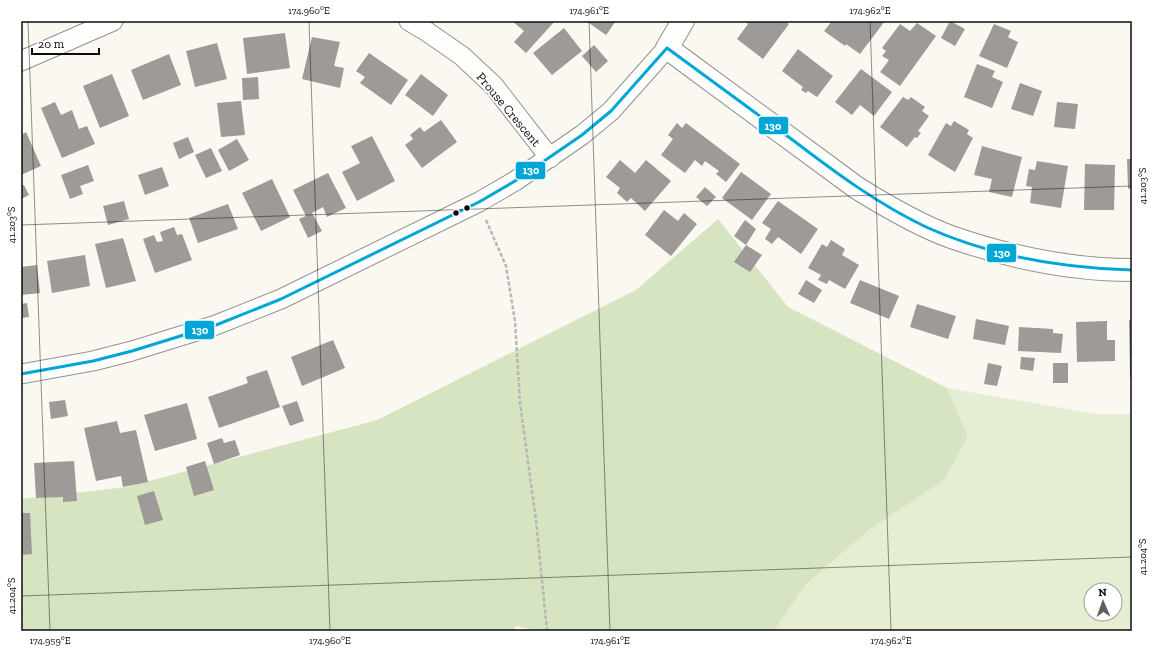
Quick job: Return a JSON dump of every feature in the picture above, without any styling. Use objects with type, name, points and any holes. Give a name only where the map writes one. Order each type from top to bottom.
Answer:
[{"type":"street","points":[[21,61],[113,21]]},
{"type":"street","name":"Prouse Crescent","points":[[408,21],[426,31],[462,56],[494,86],[550,158]]},
{"type":"street","points":[[21,374],[93,361],[132,351],[216,325],[282,299],[478,202],[515,181],[550,158],[582,135],[610,111],[667,48],[684,21]]},
{"type":"street","points":[[667,48],[857,188],[888,207],[921,223],[950,236],[1019,257],[1058,265],[1103,270],[1132,270]]},
{"type":"path","points":[[478,202],[506,266],[515,321],[520,403],[536,520],[547,631]]},
{"type":"green space","points":[[718,219],[788,307],[947,388],[968,436],[944,480],[870,529],[805,585],[774,631],[537,631],[517,626],[511,631],[21,631],[21,499],[127,487],[377,420],[636,290]]},
{"type":"green space","points":[[947,388],[1096,414],[1132,414],[1132,631],[774,631],[805,585],[870,529],[968,436]]},
{"type":"building","points":[[512,21],[555,21],[526,53],[514,42],[524,31]]},
{"type":"building","points":[[586,21],[616,21],[606,35]]},
{"type":"building","points":[[785,21],[789,24],[763,59],[737,39],[748,24],[746,22]]},
{"type":"building","points":[[832,21],[885,21],[860,54],[846,44],[845,46],[824,31]]},
{"type":"building","points":[[950,21],[965,29],[955,46],[941,38]]},
{"type":"building","points":[[917,23],[936,36],[900,86],[880,72],[889,60],[882,56],[886,51],[882,48],[900,24],[910,31]]},
{"type":"building","points":[[994,24],[1011,31],[1008,37],[1018,42],[1007,68],[979,56]]},
{"type":"building","points":[[564,28],[582,51],[552,75],[533,53]]},
{"type":"building","points":[[285,33],[290,68],[247,74],[243,38]]},
{"type":"building","points":[[312,37],[340,42],[334,66],[344,68],[340,88],[302,79]]},
{"type":"building","points":[[217,43],[227,79],[195,87],[186,51]]},
{"type":"building","points":[[594,45],[608,61],[596,72],[582,56]]},
{"type":"building","points":[[798,49],[833,76],[817,97],[808,91],[806,93],[801,90],[803,87],[782,71]]},
{"type":"building","points":[[369,53],[408,80],[391,105],[360,83],[365,77],[356,71]]},
{"type":"building","points":[[169,54],[181,85],[143,100],[131,70]]},
{"type":"building","points":[[977,64],[995,71],[992,77],[1003,82],[992,108],[964,97]]},
{"type":"building","points":[[861,69],[892,92],[874,116],[860,105],[852,115],[835,102]]},
{"type":"building","points":[[112,74],[129,116],[100,128],[83,86]]},
{"type":"building","points":[[421,74],[448,95],[433,116],[405,95]]},
{"type":"building","points":[[258,77],[259,99],[243,100],[242,78]]},
{"type":"building","points":[[1020,83],[1042,91],[1033,116],[1011,109]]},
{"type":"building","points":[[903,97],[908,100],[911,97],[925,107],[922,111],[929,116],[918,131],[921,133],[917,138],[915,137],[907,147],[880,127]]},
{"type":"building","points":[[241,101],[245,135],[221,137],[217,103]]},
{"type":"building","points":[[55,102],[61,115],[72,110],[79,129],[87,126],[95,144],[62,158],[41,108]]},
{"type":"building","points":[[1057,102],[1078,104],[1075,129],[1054,127]]},
{"type":"building","points":[[441,120],[457,142],[422,168],[405,145],[413,139],[410,135],[420,127],[424,132]]},
{"type":"building","points":[[954,121],[969,130],[967,134],[973,138],[955,172],[928,155],[946,123],[951,126]]},
{"type":"building","points":[[677,123],[682,128],[686,123],[740,164],[726,182],[716,174],[719,171],[705,161],[702,166],[695,160],[685,173],[661,155],[673,139],[668,135]]},
{"type":"building","points":[[26,132],[41,166],[21,175],[21,135]]},
{"type":"building","points":[[372,136],[395,181],[357,201],[342,172],[360,163],[351,146]]},
{"type":"building","points":[[188,137],[194,152],[179,159],[173,143]]},
{"type":"building","points":[[237,139],[249,160],[229,171],[218,150]]},
{"type":"building","points":[[982,146],[1022,157],[1012,197],[989,192],[992,179],[974,175]]},
{"type":"building","points":[[211,148],[222,171],[206,178],[195,155]]},
{"type":"building","points":[[1127,159],[1132,159],[1132,188],[1128,189]]},
{"type":"building","points":[[620,160],[635,173],[646,160],[671,181],[645,211],[631,198],[627,202],[617,193],[620,188],[606,177]]},
{"type":"building","points":[[1037,161],[1068,166],[1061,208],[1030,203],[1032,187],[1026,186],[1029,169],[1035,170]]},
{"type":"building","points":[[1085,164],[1115,165],[1114,210],[1084,210]]},
{"type":"building","points":[[88,165],[94,181],[80,186],[83,194],[70,199],[61,175]]},
{"type":"building","points":[[162,167],[169,186],[145,195],[138,175]]},
{"type":"building","points":[[741,172],[771,194],[752,220],[722,198]]},
{"type":"building","points":[[328,173],[346,208],[327,217],[323,207],[312,213],[322,231],[308,238],[299,219],[306,216],[293,190]]},
{"type":"building","points":[[272,179],[290,217],[261,231],[242,193]]},
{"type":"building","points":[[24,185],[29,195],[21,199],[21,186]]},
{"type":"building","points":[[705,187],[716,197],[707,206],[696,197]]},
{"type":"building","points":[[124,201],[129,219],[108,225],[103,206]]},
{"type":"building","points":[[778,201],[818,229],[801,254],[778,237],[772,244],[765,239],[771,229],[762,223]]},
{"type":"building","points":[[228,204],[238,229],[198,243],[189,218]]},
{"type":"building","points":[[664,210],[678,221],[684,213],[697,224],[671,256],[645,235]]},
{"type":"building","points":[[745,220],[756,229],[746,245],[734,236]]},
{"type":"building","points":[[174,227],[177,235],[182,234],[192,260],[155,273],[143,239],[154,235],[157,242],[163,241],[160,232]]},
{"type":"building","points":[[123,238],[136,281],[106,288],[95,244]]},
{"type":"building","points":[[831,240],[845,249],[842,255],[859,265],[845,289],[829,280],[827,284],[818,280],[821,275],[808,268],[822,244],[827,247]]},
{"type":"building","points":[[746,245],[762,255],[750,272],[734,262]]},
{"type":"building","points":[[85,255],[90,286],[52,293],[47,261]]},
{"type":"building","points":[[37,265],[40,293],[21,295],[21,267]]},
{"type":"building","points":[[806,280],[822,290],[814,303],[798,294]]},
{"type":"building","points":[[860,280],[899,296],[889,319],[850,303]]},
{"type":"building","points":[[27,303],[29,317],[21,318],[21,304]]},
{"type":"building","points":[[917,304],[956,316],[948,339],[910,327]]},
{"type":"building","points":[[976,319],[1009,326],[1005,345],[973,339]]},
{"type":"building","points":[[1129,320],[1132,320],[1132,377],[1130,377]]},
{"type":"building","points":[[1107,321],[1107,340],[1115,340],[1115,361],[1077,362],[1076,322]]},
{"type":"building","points":[[1019,327],[1053,329],[1053,333],[1063,334],[1061,353],[1018,351]]},
{"type":"building","points":[[333,340],[345,368],[302,386],[291,357]]},
{"type":"building","points":[[1021,357],[1035,358],[1033,371],[1020,369]]},
{"type":"building","points":[[988,363],[1002,366],[997,386],[984,384]]},
{"type":"building","points":[[1053,363],[1068,363],[1068,383],[1053,383]]},
{"type":"building","points":[[267,370],[280,407],[219,428],[208,397],[248,383],[246,377]]},
{"type":"building","points":[[65,400],[68,416],[51,419],[49,402]]},
{"type":"building","points":[[297,401],[304,421],[290,426],[282,406]]},
{"type":"building","points":[[187,403],[197,439],[155,451],[144,415]]},
{"type":"building","points":[[117,421],[120,433],[136,430],[148,482],[123,487],[121,476],[96,481],[84,428]]},
{"type":"building","points":[[222,438],[224,443],[235,440],[240,455],[214,464],[207,443]]},
{"type":"building","points":[[74,461],[77,501],[63,502],[63,497],[36,498],[34,463]]},
{"type":"building","points":[[205,461],[214,490],[194,496],[186,467]]},
{"type":"building","points":[[154,491],[163,520],[145,525],[137,496]]},
{"type":"building","points":[[21,513],[30,513],[32,554],[21,555]]},
{"type":"transit line","name":"130","points":[[667,48],[842,176],[874,198],[926,227],[975,246],[1027,259],[1079,267],[1132,270]]},
{"type":"transit line","name":"130","points":[[21,374],[93,361],[132,351],[216,325],[281,299],[479,202],[515,181],[582,135],[611,111],[667,48]]}]
